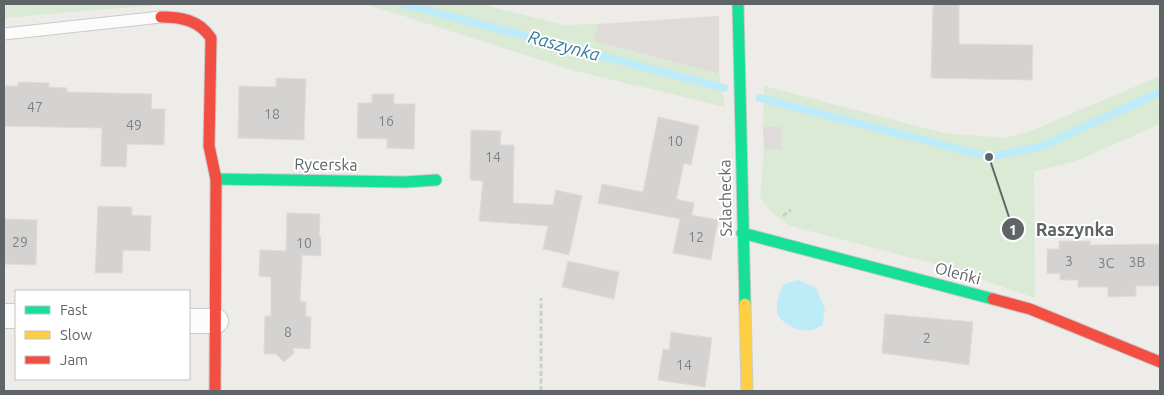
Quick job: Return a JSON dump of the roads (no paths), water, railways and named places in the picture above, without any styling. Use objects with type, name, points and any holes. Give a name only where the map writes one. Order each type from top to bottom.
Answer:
[{"type":"street","name":"Szlachecka","points":[[738,4],[747,391]]},
{"type":"street","points":[[161,17],[192,20],[204,28],[210,38],[209,146],[216,179],[215,391]]},
{"type":"street","name":"Rycerska","points":[[216,179],[405,182],[436,180]]},
{"type":"street","name":"Oleńki","points":[[742,233],[1030,309],[1160,362]]},
{"type":"street","points":[[190,321],[216,321]]},
{"type":"lane","points":[[4,34],[161,17]]},
{"type":"water","points":[[798,280],[816,288],[825,309],[822,326],[812,330],[801,330],[790,326],[778,314],[778,299],[784,284]]},
{"type":"waterway","name":"Raszynka","points":[[403,4],[724,88]]},
{"type":"waterway","name":"Raszynka","points":[[760,98],[989,157],[1043,146],[1160,92]]},
{"type":"place","name":"Raszynka","points":[[989,157]]}]
